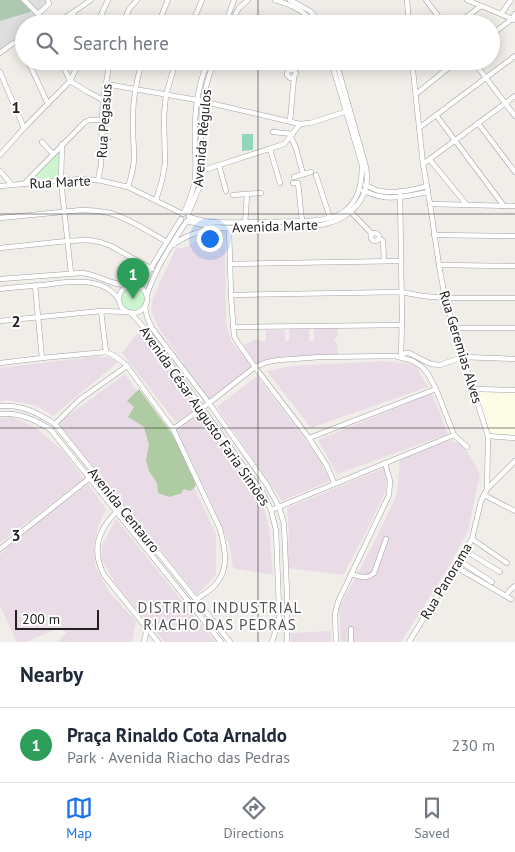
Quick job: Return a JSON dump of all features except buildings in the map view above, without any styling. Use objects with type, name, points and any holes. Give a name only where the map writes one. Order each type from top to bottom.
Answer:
[{"type":"street","points":[[24,0],[38,14],[49,4],[48,0]]},
{"type":"street","points":[[70,15],[91,0]]},
{"type":"street","points":[[101,15],[108,0]]},
{"type":"street","points":[[127,15],[137,0]]},
{"type":"street","points":[[162,15],[168,0]]},
{"type":"street","points":[[196,15],[202,0]]},
{"type":"street","points":[[228,15],[234,0]]},
{"type":"street","points":[[240,0],[248,0]]},
{"type":"street","points":[[235,15],[239,8],[248,0]]},
{"type":"street","points":[[275,0],[288,1],[310,11],[313,15]]},
{"type":"street","points":[[407,0],[408,15]]},
{"type":"street","points":[[426,0],[437,15]]},
{"type":"street","points":[[467,0],[514,18]]},
{"type":"street","points":[[501,14],[511,0]]},
{"type":"street","points":[[288,1],[305,15]]},
{"type":"street","points":[[469,15],[481,6]]},
{"type":"street","points":[[500,28],[514,18]]},
{"type":"street","points":[[0,53],[15,43]]},
{"type":"street","points":[[500,67],[515,56]]},
{"type":"street","points":[[32,70],[48,104]]},
{"type":"street","points":[[65,70],[70,81],[103,100]]},
{"type":"street","points":[[1,154],[70,81],[76,70]]},
{"type":"street","name":"Rua Pegasus","points":[[98,180],[102,164],[103,100],[108,70]]},
{"type":"street","points":[[128,188],[134,167],[133,113],[135,89],[140,70]]},
{"type":"street","points":[[156,200],[165,164],[164,116],[166,95],[173,70]]},
{"type":"street","name":"Avenida Régulos","points":[[132,285],[144,279],[152,269],[167,242],[185,217],[194,184],[194,140],[205,70]]},
{"type":"street","name":"Avenida Régulos","points":[[146,295],[199,188],[201,170],[200,100],[210,70]]},
{"type":"street","points":[[334,70],[364,159],[367,176],[366,189]]},
{"type":"street","points":[[338,70],[362,165],[360,187],[379,196],[427,189]]},
{"type":"street","name":"Rua Geremias Alves","points":[[413,70],[423,164],[445,298],[488,436],[487,489]]},
{"type":"street","points":[[416,94],[446,70]]},
{"type":"street","points":[[480,70],[515,116]]},
{"type":"street","points":[[419,128],[497,70]]},
{"type":"street","points":[[0,72],[24,128]]},
{"type":"street","points":[[290,121],[294,77]]},
{"type":"street","points":[[106,84],[200,100],[300,124],[310,123],[348,111]]},
{"type":"street","points":[[423,164],[515,96]]},
{"type":"street","points":[[436,116],[504,206]]},
{"type":"street","points":[[24,184],[85,122],[102,120]]},
{"type":"street","points":[[478,123],[515,172]]},
{"type":"street","points":[[201,170],[284,144],[300,124]]},
{"type":"street","points":[[273,132],[292,136]]},
{"type":"street","points":[[292,136],[303,174]]},
{"type":"street","points":[[42,142],[53,154]]},
{"type":"street","points":[[62,144],[61,181],[71,273]]},
{"type":"street","points":[[0,146],[1,154]]},
{"type":"street","points":[[270,149],[280,183]]},
{"type":"street","points":[[430,160],[466,205]]},
{"type":"street","points":[[218,165],[226,191]]},
{"type":"street","points":[[0,171],[12,185]]},
{"type":"street","points":[[294,177],[311,172]]},
{"type":"street","points":[[316,175],[330,218]]},
{"type":"street","name":"Rua Marte","points":[[0,186],[80,179],[98,180],[128,188],[174,209],[185,217]]},
{"type":"street","points":[[293,183],[298,183],[302,221]]},
{"type":"street","name":"Avenida Marte","points":[[185,217],[210,222],[245,225],[312,226],[325,224],[342,218],[349,210],[360,187]]},
{"type":"street","name":"Avenida Marte","points":[[185,217],[206,226],[229,228],[330,218],[357,205],[366,189]]},
{"type":"street","points":[[233,195],[261,193]]},
{"type":"street","points":[[245,225],[247,194]]},
{"type":"street","points":[[400,194],[401,356]]},
{"type":"street","points":[[430,204],[515,206]]},
{"type":"street","points":[[0,218],[82,210],[110,213],[167,242]]},
{"type":"street","points":[[349,210],[372,234],[378,233],[379,238],[383,241],[384,262]]},
{"type":"street","points":[[170,247],[187,236],[222,227]]},
{"type":"street","points":[[229,228],[234,336],[309,438],[330,470],[334,483]]},
{"type":"street","points":[[434,235],[515,236]]},
{"type":"street","points":[[0,248],[88,240],[111,246],[152,269]]},
{"type":"street","points":[[230,264],[400,261]]},
{"type":"street","points":[[439,266],[515,266]]},
{"type":"street","points":[[0,280],[71,273],[91,273],[118,284],[142,288],[147,298],[145,306],[139,312],[109,311],[0,321]]},
{"type":"street","points":[[0,288],[76,282],[90,283],[115,293],[121,306],[129,312]]},
{"type":"street","points":[[109,311],[120,301],[120,293],[126,287],[132,285]]},
{"type":"street","points":[[35,286],[42,358]]},
{"type":"street","points":[[231,295],[401,292],[445,298],[515,298]]},
{"type":"street","name":"Avenida César Augusto Faria Simões","points":[[145,306],[152,328],[209,403],[267,485],[279,507],[284,524],[287,642]]},
{"type":"street","points":[[101,312],[106,352]]},
{"type":"street","name":"Avenida César Augusto Faria Simões","points":[[129,312],[148,331],[266,498],[276,530],[279,621],[272,642]]},
{"type":"street","points":[[233,328],[402,325]]},
{"type":"street","points":[[454,328],[515,328]]},
{"type":"street","points":[[0,363],[106,352],[114,355],[127,366],[173,429],[220,529],[225,546],[226,563],[215,585],[196,600]]},
{"type":"street","points":[[173,429],[255,367],[279,360],[401,356],[409,353],[435,365],[444,365],[464,357],[515,359]]},
{"type":"street","points":[[401,356],[414,361],[428,374],[436,388],[454,435],[467,447]]},
{"type":"street","points":[[455,361],[466,364]]},
{"type":"street","points":[[50,429],[79,400],[127,366]]},
{"type":"street","points":[[309,438],[436,388]]},
{"type":"street","points":[[474,389],[515,390]]},
{"type":"street","name":"Avenida Centauro","points":[[0,406],[26,408],[42,415],[55,424],[230,642]]},
{"type":"street","name":"Avenida Centauro","points":[[0,414],[11,413],[18,415],[38,422],[50,429],[221,642]]},
{"type":"street","points":[[271,510],[454,435]]},
{"type":"street","points":[[488,436],[515,438]]},
{"type":"street","points":[[487,489],[515,461]]},
{"type":"street","points":[[336,642],[336,607],[389,495],[390,481],[385,463]]},
{"type":"street","points":[[0,549],[95,474]]},
{"type":"street","name":"Rua Panorama","points":[[409,642],[466,551],[472,539],[478,510],[487,489]]},
{"type":"street","points":[[484,495],[515,512]]},
{"type":"street","points":[[122,507],[103,528],[99,536],[97,550],[100,565],[104,575],[158,642]]},
{"type":"street","points":[[472,539],[507,563]]},
{"type":"street","points":[[351,574],[366,578],[374,573],[386,540]]},
{"type":"street","points":[[466,551],[500,572]]},
{"type":"street","points":[[460,562],[492,582]]},
{"type":"street","points":[[456,567],[508,598],[510,590],[515,586]]},
{"type":"street","points":[[144,642],[147,628]]},
{"type":"street","points":[[351,629],[351,642]]},
{"type":"shaded area","points":[[0,0],[47,0],[48,4],[39,13],[41,15],[15,15],[15,42],[0,51]]},
{"type":"shaded area","points":[[0,0],[20,0],[30,10],[30,12],[0,21]]},
{"type":"shaded area","points":[[225,230],[226,322],[231,341],[252,366],[209,399],[160,330],[151,311],[153,298],[176,248],[184,248],[200,239]]},
{"type":"shaded area","points":[[337,328],[338,335],[334,339],[337,343],[338,354],[266,360],[256,364],[244,345],[255,339],[265,342],[266,330],[285,330],[285,341],[289,341],[289,329],[309,329],[309,341],[314,341],[314,329]]},
{"type":"shaded area","points":[[139,331],[198,408],[176,422],[122,353]]},
{"type":"shaded area","points":[[90,357],[110,357],[118,362],[53,416],[37,406],[8,400],[0,401],[0,368]]},
{"type":"shaded area","points":[[385,361],[415,365],[428,387],[311,428],[267,371],[291,366]]},
{"type":"shaded area","points":[[125,374],[174,444],[216,534],[216,575],[197,595],[58,423]]},
{"type":"shaded area","points":[[257,376],[318,456],[330,481],[282,501],[217,407]]},
{"type":"shaded area","points":[[476,391],[515,392],[515,435],[490,434]]},
{"type":"shaded area","points":[[432,393],[448,434],[337,474],[318,440]]},
{"type":"shaded area","points":[[200,411],[262,499],[269,527],[273,575],[233,568],[230,547],[213,506],[177,431]]},
{"type":"shaded area","points":[[12,417],[36,428],[63,451],[84,479],[0,543],[0,418]]},
{"type":"shaded area","points":[[449,440],[460,444],[469,454],[480,474],[468,531],[446,571],[401,642],[341,642],[339,608],[373,545],[397,494],[400,460]]},
{"type":"shaded area","points":[[384,468],[387,479],[385,493],[343,575],[287,568],[289,534],[287,508]]},
{"type":"shaded area","points":[[88,484],[106,509],[98,527],[94,545],[95,565],[109,592],[136,621],[132,642],[58,642],[67,632],[58,628],[26,642],[17,642],[0,606],[0,554],[41,519]]},
{"type":"shaded area","points":[[116,519],[216,642],[164,642],[116,585],[101,558],[103,543]]},
{"type":"shaded area","points":[[331,631],[331,642],[291,642],[290,633]]},
{"type":"green space","points":[[242,134],[253,134],[253,150],[242,151]]},
{"type":"green space","points":[[60,150],[58,177],[31,179]]},
{"type":"green space","points":[[133,287],[138,288],[144,294],[144,304],[138,310],[133,311],[128,310],[122,304],[121,299],[122,294],[128,288]]},
{"type":"green space","points":[[139,389],[179,446],[196,485],[190,491],[183,489],[182,493],[169,497],[158,493],[157,483],[149,471],[146,460],[149,445],[144,427],[128,417],[134,407],[127,401]]},
{"type":"place","name":"Praça Rinaldo Cota Arnaldo","points":[[133,299]]},
{"type":"district","name":"DISTRITO INDUSTRIAL RIACHO DAS PEDRAS","points":[[220,616]]}]
